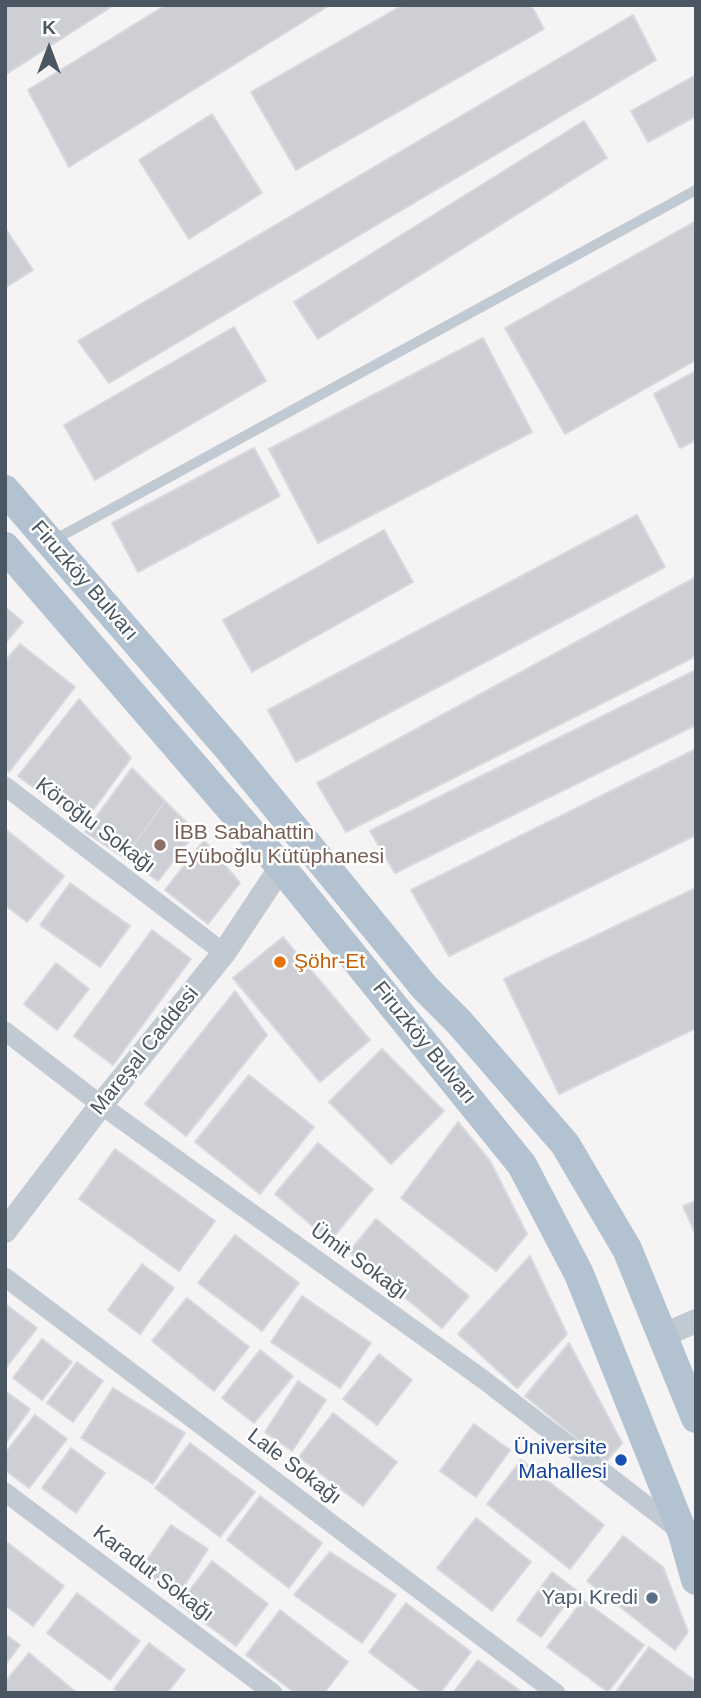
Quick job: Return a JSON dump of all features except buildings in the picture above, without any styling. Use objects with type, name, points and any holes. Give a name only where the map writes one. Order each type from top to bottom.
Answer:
[{"type":"main road","name":"Firuzköy Bulvarı","points":[[5,490],[273,801],[425,988],[460,1022],[565,1144],[627,1250],[696,1418]]},
{"type":"main road","name":"Firuzköy Bulvarı","points":[[5,547],[281,867],[522,1164],[579,1274],[683,1534],[696,1580]]},
{"type":"main road","points":[[273,801],[286,824],[288,841],[281,867]]},
{"type":"street","name":"Köroğlu Sokağı","points":[[5,786],[223,953]]},
{"type":"street","name":"Mareşal Caddesi","points":[[5,1231],[101,1105],[223,953],[281,867]]},
{"type":"street","name":"Ümit Sokağı","points":[[5,1031],[101,1105],[484,1380],[683,1534]]},
{"type":"street","name":"Lale Sokağı","points":[[5,1277],[556,1693]]},
{"type":"street","points":[[664,1335],[696,1321]]},
{"type":"street","name":"Karadut Sokağı","points":[[5,1492],[273,1693]]},
{"type":"lane","points":[[50,542],[696,190]]},
{"type":"place","name":"İBB Sabahattin Eyüboğlu Kütüphanesi","points":[[160,845]]},
{"type":"place","name":"Şöhr-Et","points":[[280,962]]},
{"type":"place","name":"Üniversite Mahallesi","points":[[621,1460]]},
{"type":"place","name":"Yapı Kredi","points":[[652,1598]]}]
